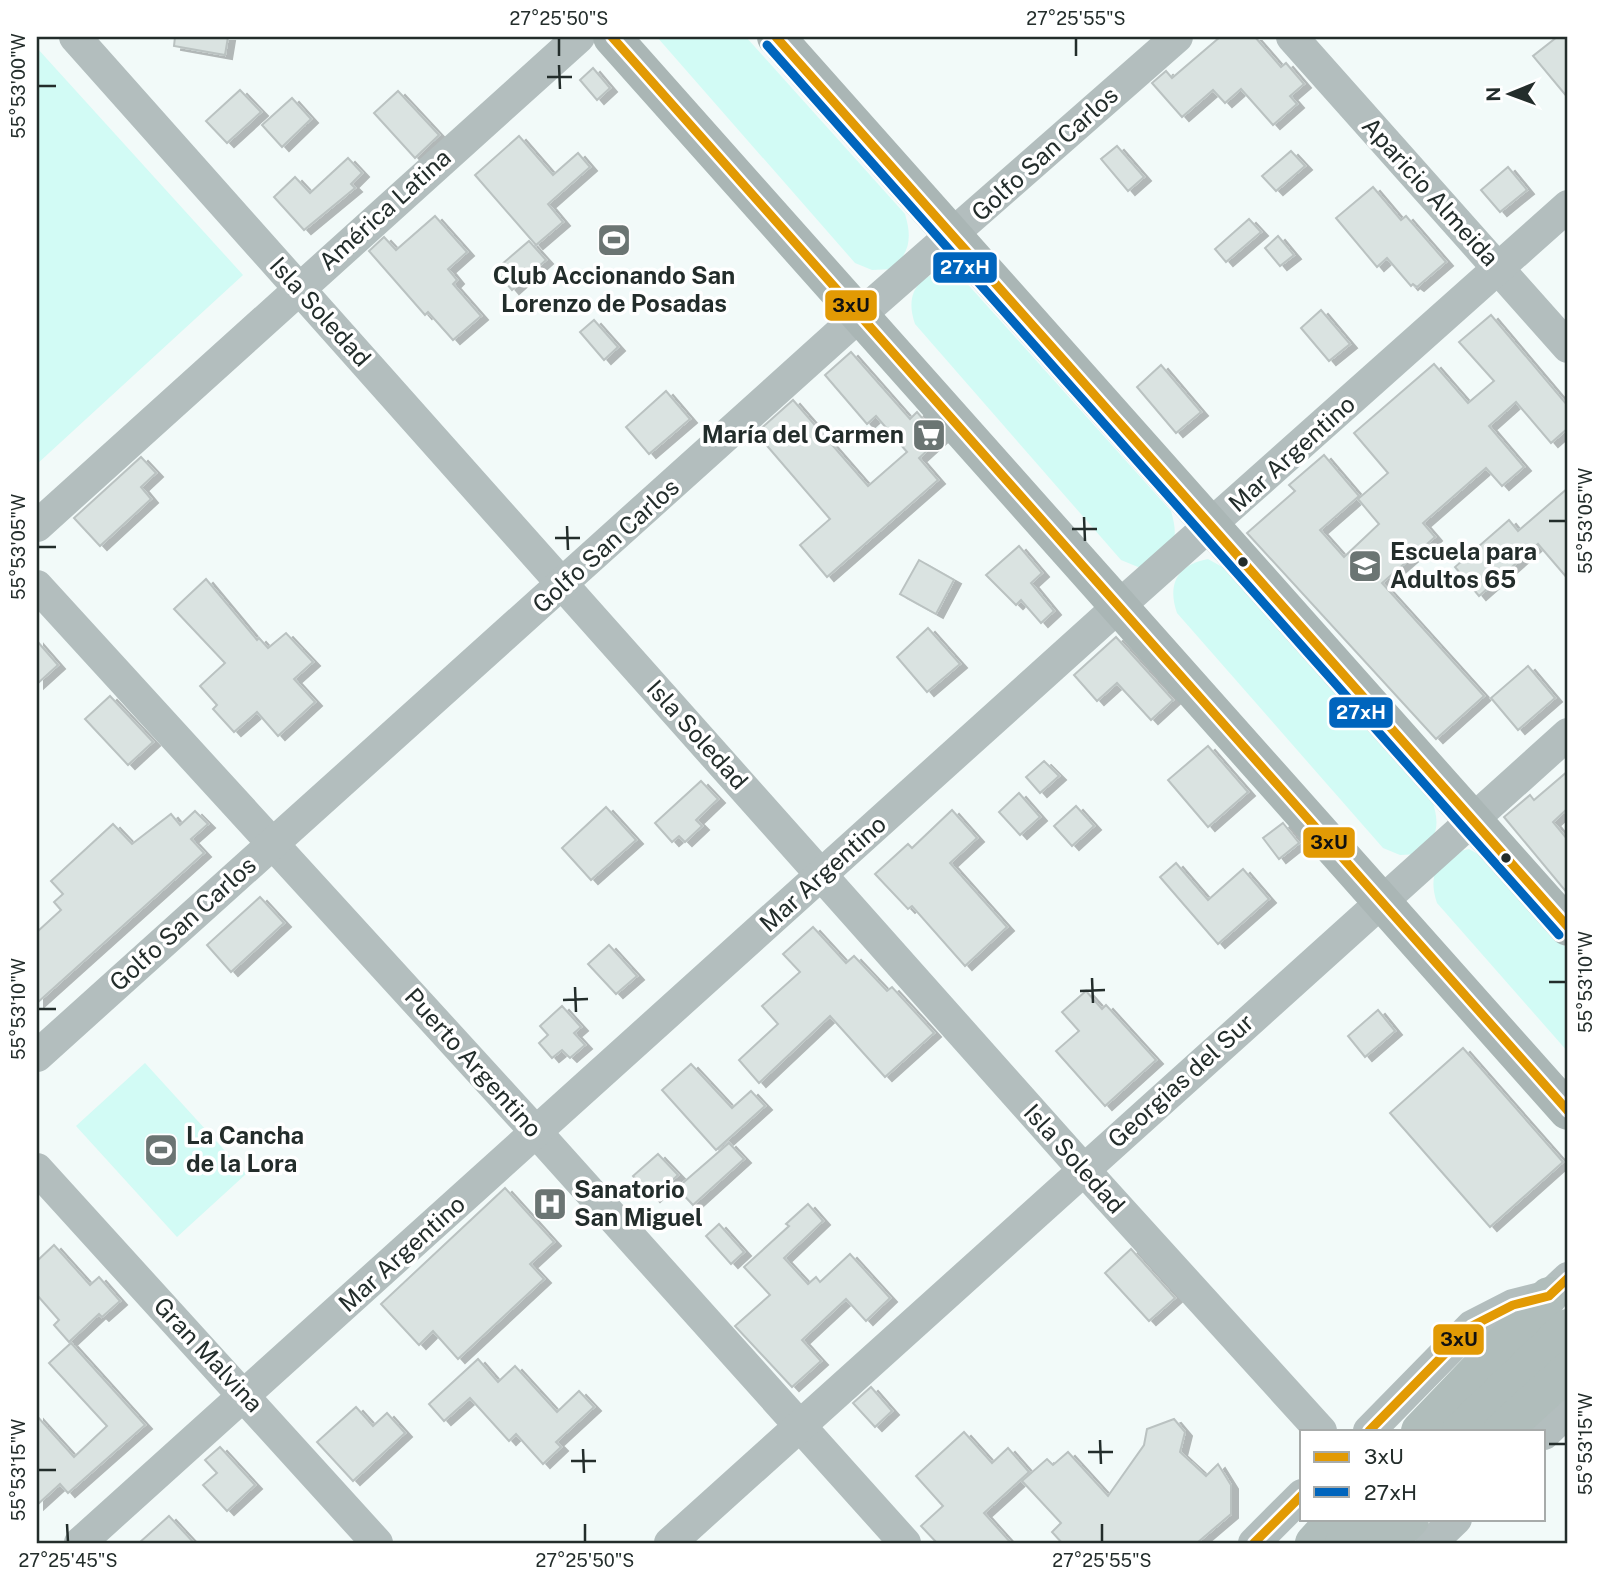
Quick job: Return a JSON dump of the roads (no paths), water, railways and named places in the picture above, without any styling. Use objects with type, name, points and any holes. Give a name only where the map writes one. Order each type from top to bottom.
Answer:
[{"type":"highway","points":[[1421,1430],[1558,1287]]},
{"type":"highway","points":[[1462,1430],[1568,1328]]},
{"type":"highway","points":[[1503,1430],[1568,1371]]},
{"type":"highway","points":[[1314,1543],[1335,1520]]},
{"type":"highway","points":[[1345,1543],[1369,1520]]},
{"type":"highway","points":[[1386,1543],[1409,1520]]},
{"type":"main road","points":[[612,37],[1568,1111]]},
{"type":"main road","points":[[776,37],[1568,927]]},
{"type":"street","name":"Isla Soledad","points":[[75,37],[1083,1169],[1320,1430]]},
{"type":"street","name":"América Latina","points":[[37,526],[579,37]]},
{"type":"street","name":"Golfo San Carlos","points":[[37,1056],[860,315],[1177,37]]},
{"type":"street","name":"Aparicio Almeida","points":[[1292,37],[1568,347]]},
{"type":"street","name":"Mar Argentino","points":[[80,1543],[1119,606],[1212,526],[1568,206]]},
{"type":"street","name":"Puerto Argentino","points":[[37,586],[537,1133],[905,1543]]},
{"type":"street","name":"Georgias del Sur","points":[[670,1543],[1568,734]]},
{"type":"street","name":"Gran Malvina","points":[[37,1170],[245,1394],[377,1543]]},
{"type":"street","points":[[1370,1430],[1472,1326],[1513,1305],[1558,1287]]},
{"type":"street","points":[[1546,1432],[1568,1411]]},
{"type":"street","points":[[1254,1543],[1300,1497]]},
{"type":"street","points":[[1431,1543],[1455,1520]]},
{"type":"place","name":"Club Accionando San Lorenzo de Posadas","points":[[614,240]]},
{"type":"place","name":"María del Carmen","points":[[929,435]]},
{"type":"place","name":"Escuela para Adultos 65","points":[[1365,566]]},
{"type":"place","name":"La Cancha de la Lora","points":[[161,1150]]},
{"type":"place","name":"Sanatorio San Miguel","points":[[550,1204]]}]
